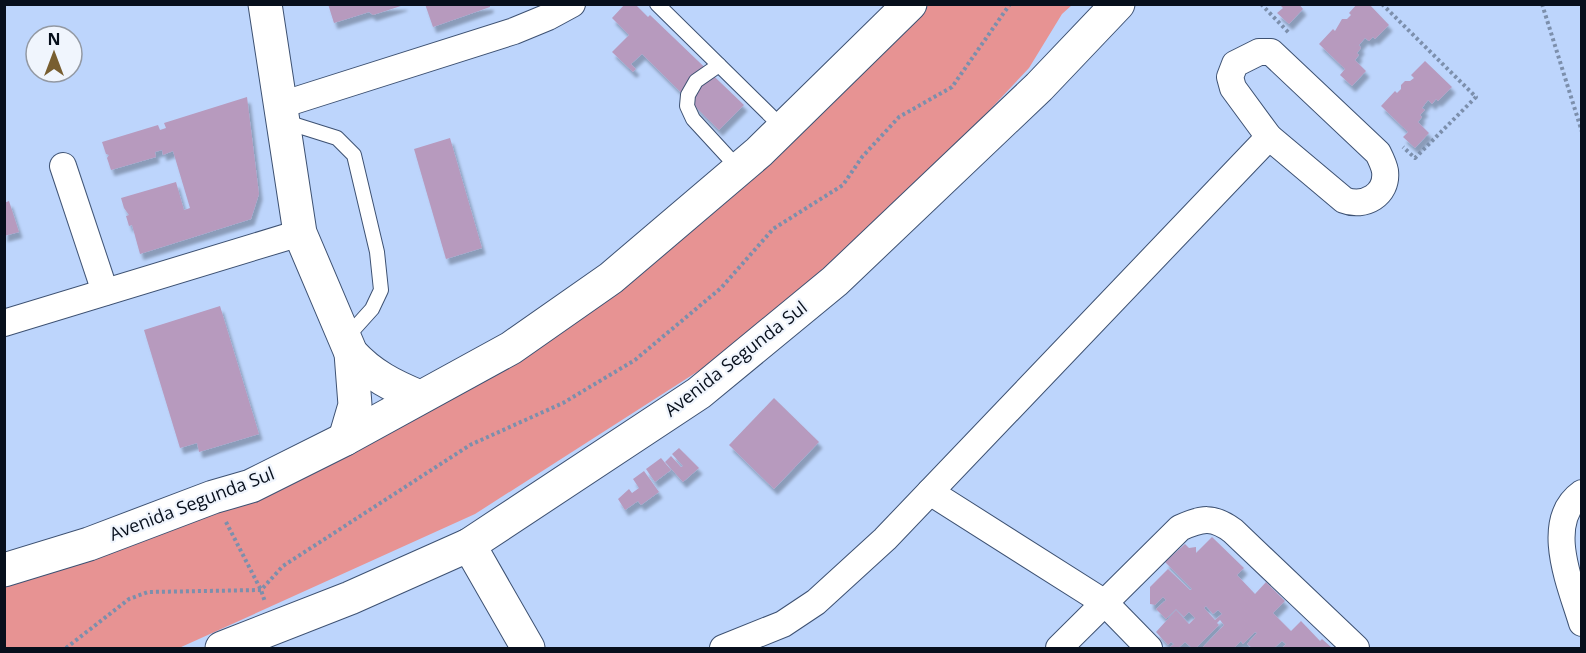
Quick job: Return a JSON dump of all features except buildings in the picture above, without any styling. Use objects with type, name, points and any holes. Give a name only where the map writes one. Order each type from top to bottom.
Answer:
[{"type":"main road","points":[[266,4],[300,233],[348,346],[363,366],[375,376],[390,385],[420,397]]},
{"type":"main road","name":"Avenida Segunda Sul","points":[[4,570],[89,544],[213,497],[251,486],[345,439],[511,348],[611,279],[739,169],[910,4]]},
{"type":"main road","name":"Avenida Segunda Sul","points":[[222,648],[350,598],[469,545],[699,393],[835,281],[1039,87],[1118,4]]},
{"type":"main road","points":[[345,439],[355,405],[348,346]]},
{"type":"main road","points":[[469,545],[528,648]]},
{"type":"street","points":[[282,113],[514,31],[572,4]]},
{"type":"street","points":[[1259,52],[1271,52],[1378,153],[1385,171],[1382,190],[1368,201],[1352,203],[1344,200],[1269,137],[1233,88],[1230,77],[1235,64],[1259,52]]},
{"type":"street","points":[[723,648],[783,624],[816,602],[885,539],[1269,137]]},
{"type":"street","points":[[63,166],[105,292]]},
{"type":"street","points":[[4,323],[300,233]]},
{"type":"street","points":[[930,492],[1105,603],[1149,648]]},
{"type":"street","points":[[1581,493],[1567,508],[1561,530],[1562,553],[1581,623]]},
{"type":"street","points":[[1059,648],[1180,528],[1196,521],[1208,520],[1221,522],[1233,531],[1356,648]]},
{"type":"lane","points":[[657,4],[783,128]]},
{"type":"lane","points":[[719,65],[696,81],[688,95],[687,106],[693,119],[739,169]]},
{"type":"lane","points":[[282,113],[337,138],[354,155],[377,252],[381,290],[372,309],[348,346]]},
{"type":"path","points":[[66,648],[129,599],[148,592],[261,590],[283,566],[470,445],[563,403],[635,360],[721,288],[773,229],[843,185],[862,157],[899,117],[952,87],[1010,4]]},
{"type":"path","points":[[1260,4],[1293,38]]},
{"type":"path","points":[[1382,4],[1476,97],[1415,158],[1399,143]]},
{"type":"path","points":[[1542,4],[1581,132]]},
{"type":"path","points":[[213,497],[261,590],[273,629]]},
{"type":"shaded area","points":[[924,5],[1072,5],[1062,14],[1029,68],[894,212],[725,354],[475,514],[179,648],[5,648],[5,584],[536,345]]}]
